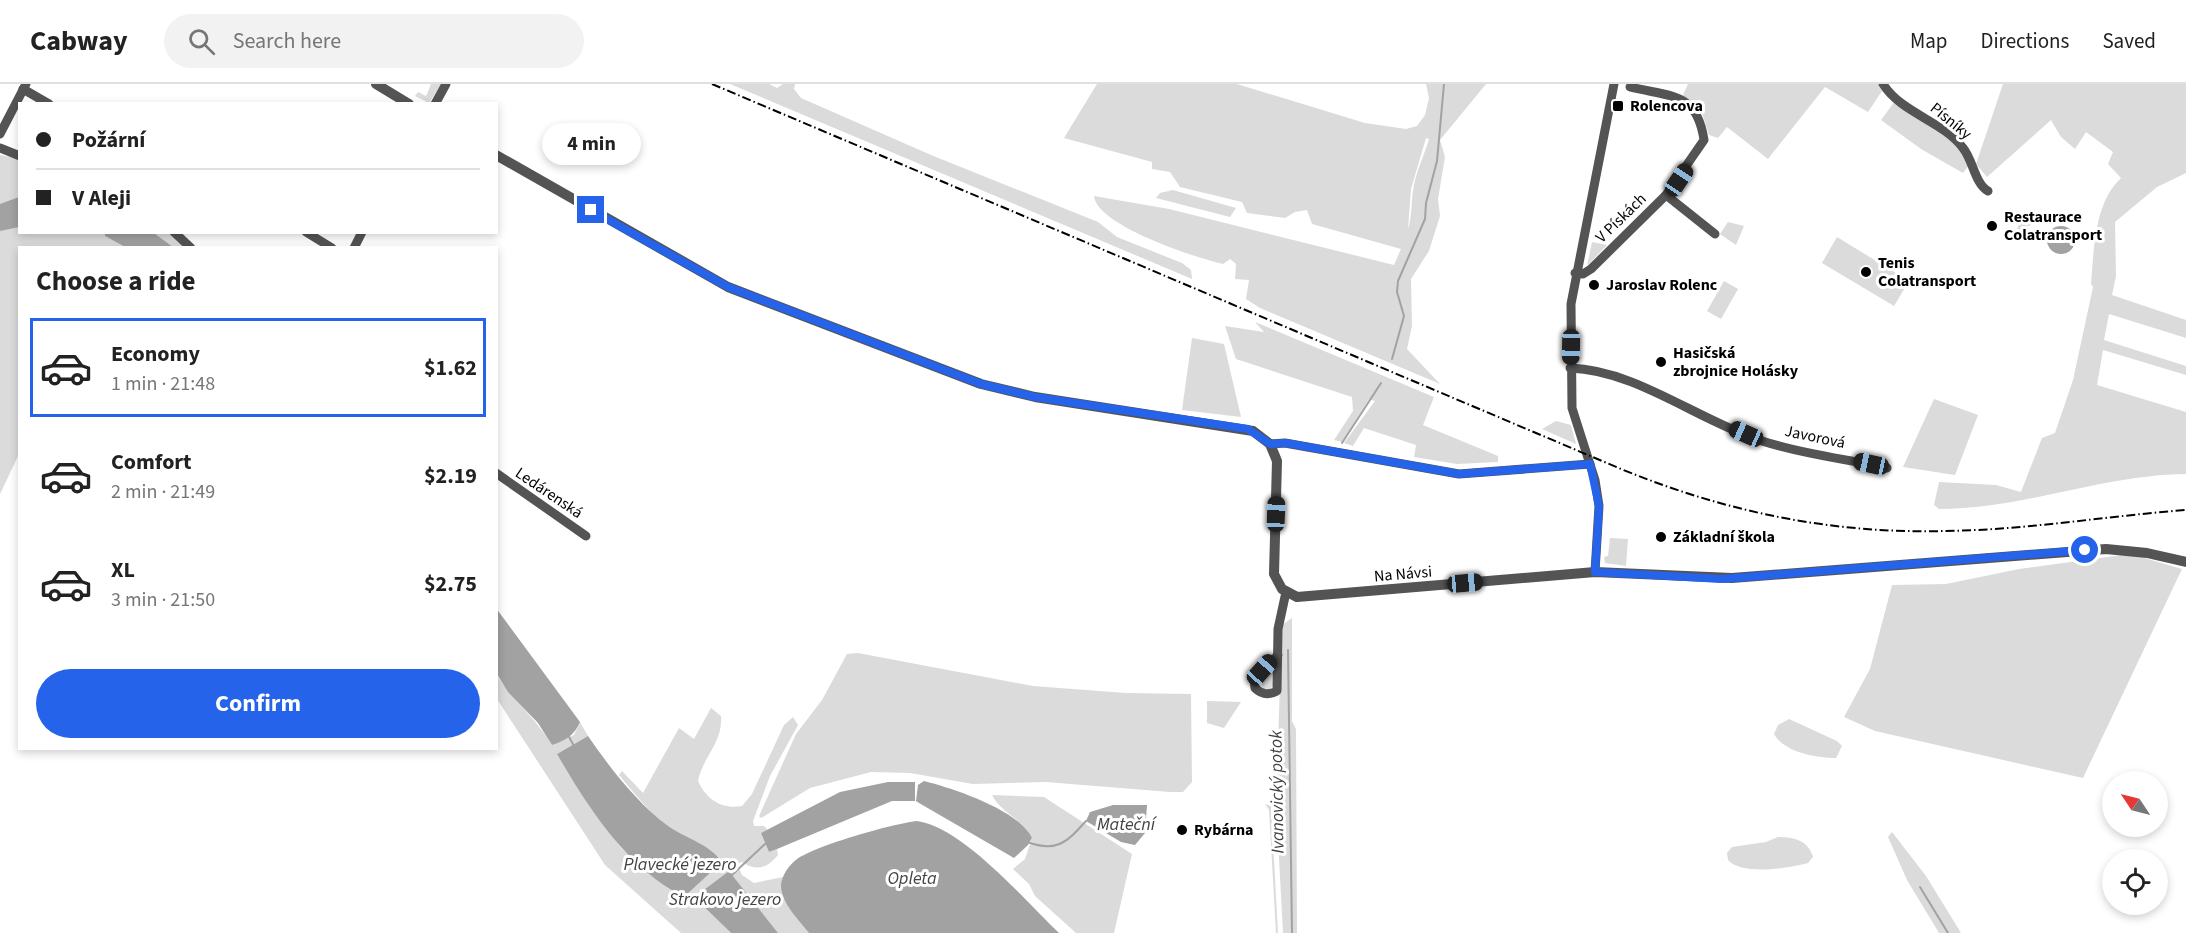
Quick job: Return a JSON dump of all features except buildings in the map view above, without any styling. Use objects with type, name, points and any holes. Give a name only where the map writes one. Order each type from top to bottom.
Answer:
[{"type":"street","points":[[376,84],[406,102]]},
{"type":"street","points":[[436,102],[446,84]]},
{"type":"street","name":"Písníky","points":[[1883,84],[1894,96],[1964,148],[1981,188],[1988,191]]},
{"type":"street","points":[[1595,572],[1599,506],[1590,464],[1572,408],[1571,304],[1575,273],[1614,85],[1631,86]]},
{"type":"street","name":"V Pískách","points":[[1575,273],[1583,274],[1591,269],[1666,195],[1679,180],[1704,140],[1701,118],[1689,103],[1631,86]]},
{"type":"street","points":[[0,134],[24,87],[46,102]]},
{"type":"street","points":[[0,148],[18,155]]},
{"type":"street","points":[[498,156],[728,287],[952,374],[1017,394],[1248,429],[1270,444],[1286,443],[1459,474],[1590,464]]},
{"type":"street","points":[[1666,195],[1716,234]]},
{"type":"street","points":[[176,234],[189,246]]},
{"type":"street","points":[[309,234],[329,246]]},
{"type":"street","name":"Javorová","points":[[1570,368],[1593,369],[1620,378],[1761,441],[1887,468]]},
{"type":"street","points":[[1270,444],[1277,466],[1274,574],[1286,592],[1281,610],[1278,655]]},
{"type":"street","name":"Ledárenská","points":[[498,474],[586,536]]},
{"type":"street","name":"Na Návsi","points":[[1286,592],[1297,597],[1309,597],[1595,572],[1722,579],[2106,549],[2147,553],[2186,562]]},
{"type":"shaded area","points":[[431,84],[441,84],[430,102],[415,96],[418,92],[426,96]]},
{"type":"shaded area","points":[[730,84],[769,84],[777,88],[783,84],[795,84],[794,89],[801,98],[931,155],[1098,222],[1117,237],[1182,263],[1191,270],[1192,279]]},
{"type":"shaded area","points":[[1097,84],[1237,84],[1365,123],[1406,129],[1417,126],[1425,115],[1429,98],[1426,84],[1486,84],[1440,140],[1445,157],[1438,199],[1440,216],[1429,251],[1411,279],[1412,326],[1407,349],[1440,384],[1260,308],[1246,299],[1249,280],[1235,279],[1236,264],[1230,259],[1223,264],[1150,239],[1112,218],[1099,207],[1094,196],[1169,209],[1394,265],[1401,249],[1312,224],[1307,210],[1295,212],[1285,218],[1247,213],[1242,202],[1180,187],[1170,172],[1152,169],[1152,162],[1064,138]],"holes":[[[1426,138],[1429,139],[1414,185],[1408,229],[1411,189]]]},
{"type":"shaded area","points":[[1688,84],[1878,84],[1882,91],[1868,112],[1825,87],[1768,159],[1727,127],[1718,138],[1709,135],[1701,110],[1682,97]]},
{"type":"shaded area","points":[[2003,84],[2186,84],[2186,173],[2157,187],[2115,222],[2116,276],[2112,295],[2186,320],[2186,338],[2109,314],[2104,340],[2186,366],[2186,375],[2103,350],[2097,385],[2186,412],[2186,474],[2124,480],[1970,508],[1939,509],[1934,505],[1939,482],[1996,485],[2021,492],[2042,438],[2055,433],[2073,380],[2093,287],[2091,284],[2093,257],[2100,214],[2112,188],[2121,178],[2108,164],[2113,152],[2086,132],[2075,149],[2061,137],[2051,120],[1987,177],[1976,164]]},
{"type":"shaded area","points":[[1895,101],[1937,129],[1956,145],[1969,165],[1963,173],[1921,149],[1881,120]]},
{"type":"shaded area","points":[[0,155],[18,159],[18,234],[105,234],[123,246],[18,246],[18,456],[0,494]]},
{"type":"shaded area","points":[[1173,190],[1236,208],[1230,217],[1156,198],[1160,193]]},
{"type":"shaded area","points":[[2023,215],[2031,219],[2031,225],[2020,230],[2017,229]]},
{"type":"shaded area","points":[[1728,222],[1744,226],[1736,245],[1720,234]]},
{"type":"shaded area","points":[[155,234],[170,234],[187,246],[172,246]]},
{"type":"shaded area","name":"Tenis Colatransport","points":[[1837,237],[1909,281],[1894,306],[1822,263]]},
{"type":"shaded area","points":[[1592,242],[1607,245],[1587,266]]},
{"type":"shaded area","points":[[1724,281],[1738,289],[1721,319],[1707,311]]},
{"type":"shaded area","points":[[1255,322],[1434,397],[1423,425],[1498,456],[1498,462],[1457,464],[1414,457],[1416,445],[1364,428],[1353,446],[1344,443],[1375,401],[1369,399],[1342,442],[1334,440],[1353,411],[1352,397],[1236,359],[1225,326],[1264,332]]},
{"type":"shaded area","points":[[1192,338],[1224,344],[1241,417],[1182,410]]},
{"type":"shaded area","points":[[1934,399],[1978,415],[1955,475],[1903,467]]},
{"type":"shaded area","points":[[1556,421],[1571,425],[1576,444],[1542,429]]},
{"type":"shaded area","points":[[1610,538],[1628,539],[1626,566],[1605,563],[1604,557],[1608,556]]},
{"type":"shaded area","points":[[2122,555],[2141,557],[2182,569],[2083,778],[1875,731],[1844,717],[1870,669],[1892,585],[1946,584],[2019,569]]},
{"type":"shaded area","points":[[1292,618],[1292,721],[1296,729],[1297,933],[1293,933],[1291,925],[1291,933],[1283,933],[1276,802],[1282,625]]},
{"type":"shaded area","points":[[858,653],[1033,686],[1126,693],[1191,694],[1192,782],[1183,792],[1170,792],[1046,782],[973,784],[910,773],[871,772],[810,788],[761,818],[759,816],[796,734],[822,700],[847,654]]},
{"type":"shaded area","points":[[1274,664],[1273,686],[1268,690],[1263,689],[1260,678]]},
{"type":"shaded area","points":[[498,677],[552,745],[574,735],[580,722],[588,736],[557,754],[590,807],[622,849],[684,897],[722,862],[711,850],[667,826],[619,775],[622,771],[643,793],[679,728],[694,739],[711,708],[721,716],[721,726],[698,781],[705,793],[715,802],[721,805],[742,806],[752,794],[784,725],[793,717],[798,725],[770,776],[753,821],[754,826],[764,826],[768,830],[761,833],[769,852],[777,849],[778,855],[762,867],[752,867],[742,862],[737,864],[742,875],[754,883],[783,877],[782,885],[786,900],[809,933],[778,933],[729,871],[701,892],[698,901],[731,933],[681,933],[605,865],[498,701]]},
{"type":"shaded area","points":[[1207,701],[1241,702],[1224,728],[1207,723]]},
{"type":"shaded area","points":[[1789,719],[1837,741],[1842,746],[1836,758],[1801,753],[1785,745],[1774,734],[1778,725]]},
{"type":"shaded area","points":[[992,795],[1044,797],[1132,854],[1114,933],[1076,933],[1035,896],[1029,884],[1013,869],[1025,859],[1032,838],[1024,826],[1001,807]]},
{"type":"shaded area","points":[[1265,804],[1271,806],[1278,933],[1276,933],[1269,810]]},
{"type":"shaded area","points":[[1892,832],[1926,876],[1961,933],[1939,933],[1907,880],[1888,837]]},
{"type":"shaded area","points":[[1778,837],[1804,843],[1813,857],[1808,863],[1766,869],[1744,868],[1728,860],[1727,853],[1732,847],[1766,842]]},
{"type":"water","points":[[18,197],[18,227],[0,231],[0,204]]},
{"type":"water","points":[[2061,226],[2071,230],[2075,240],[2071,250],[2061,254],[2051,250],[2047,240],[2051,230]]},
{"type":"water","points":[[105,234],[155,234],[172,246],[123,246]]},
{"type":"water","points":[[498,611],[580,722],[578,727],[569,737],[552,745],[538,723],[508,692],[498,676]]},
{"type":"water","name":"Plavecké jezero","points":[[588,736],[615,772],[646,807],[668,826],[711,850],[722,862],[684,897],[644,870],[627,853],[596,816],[569,775],[557,754]]},
{"type":"water","points":[[924,781],[984,802],[1014,818],[1032,838],[1014,858],[916,801],[918,785]]},
{"type":"water","points":[[888,782],[915,782],[915,801],[892,801],[769,852],[761,833],[840,792]]},
{"type":"water","name":"Mateční","points":[[1113,805],[1147,805],[1145,833],[1135,845],[1121,842],[1086,821],[1090,812]]},
{"type":"water","name":"Opleta","points":[[917,821],[935,826],[973,851],[993,867],[1059,933],[809,933],[791,911],[782,892],[783,878],[791,864],[807,853],[837,842]]},
{"type":"water","name":"Strakovo jezero","points":[[729,871],[778,933],[731,933],[698,901],[701,892]]},
{"type":"waterway","name":"Ivanovický potok","points":[[1392,359],[1404,316],[1397,292],[1398,281],[1425,219],[1426,203],[1437,161],[1444,84]]},
{"type":"waterway","name":"Ivanovický potok","points":[[1342,443],[1381,383]]},
{"type":"waterway","name":"Ivanovický potok","points":[[1288,650],[1292,933]]},
{"type":"waterway","points":[[568,735],[574,746]]},
{"type":"waterway","points":[[1027,842],[1046,846],[1061,844],[1086,821]]},
{"type":"waterway","points":[[732,875],[765,844]]},
{"type":"waterway","points":[[1920,887],[1948,933]]},
{"type":"railway","points":[[712,84],[1621,469],[1700,497],[1780,517],[1821,524],[1903,531],[2006,528],[2186,510]]},
{"type":"place","name":"Rolencova","points":[[1618,106]]},
{"type":"place","name":"Restaurace Colatransport","points":[[1992,226]]},
{"type":"place","name":"Tenis Colatransport","points":[[1866,272]]},
{"type":"place","name":"Jaroslav Rolenc","points":[[1594,285]]},
{"type":"place","name":"Hasičská zbrojnice Holásky","points":[[1661,362]]},
{"type":"place","name":"Základní škola","points":[[1661,537]]},
{"type":"place","name":"Rybárna","points":[[1182,830]]},
{"type":"route","points":[[591,210],[728,287],[1001,390],[1248,429],[1258,433],[1270,444],[1286,443],[1459,474],[1590,464],[1599,506],[1595,572],[1722,579],[2085,550]]}]
